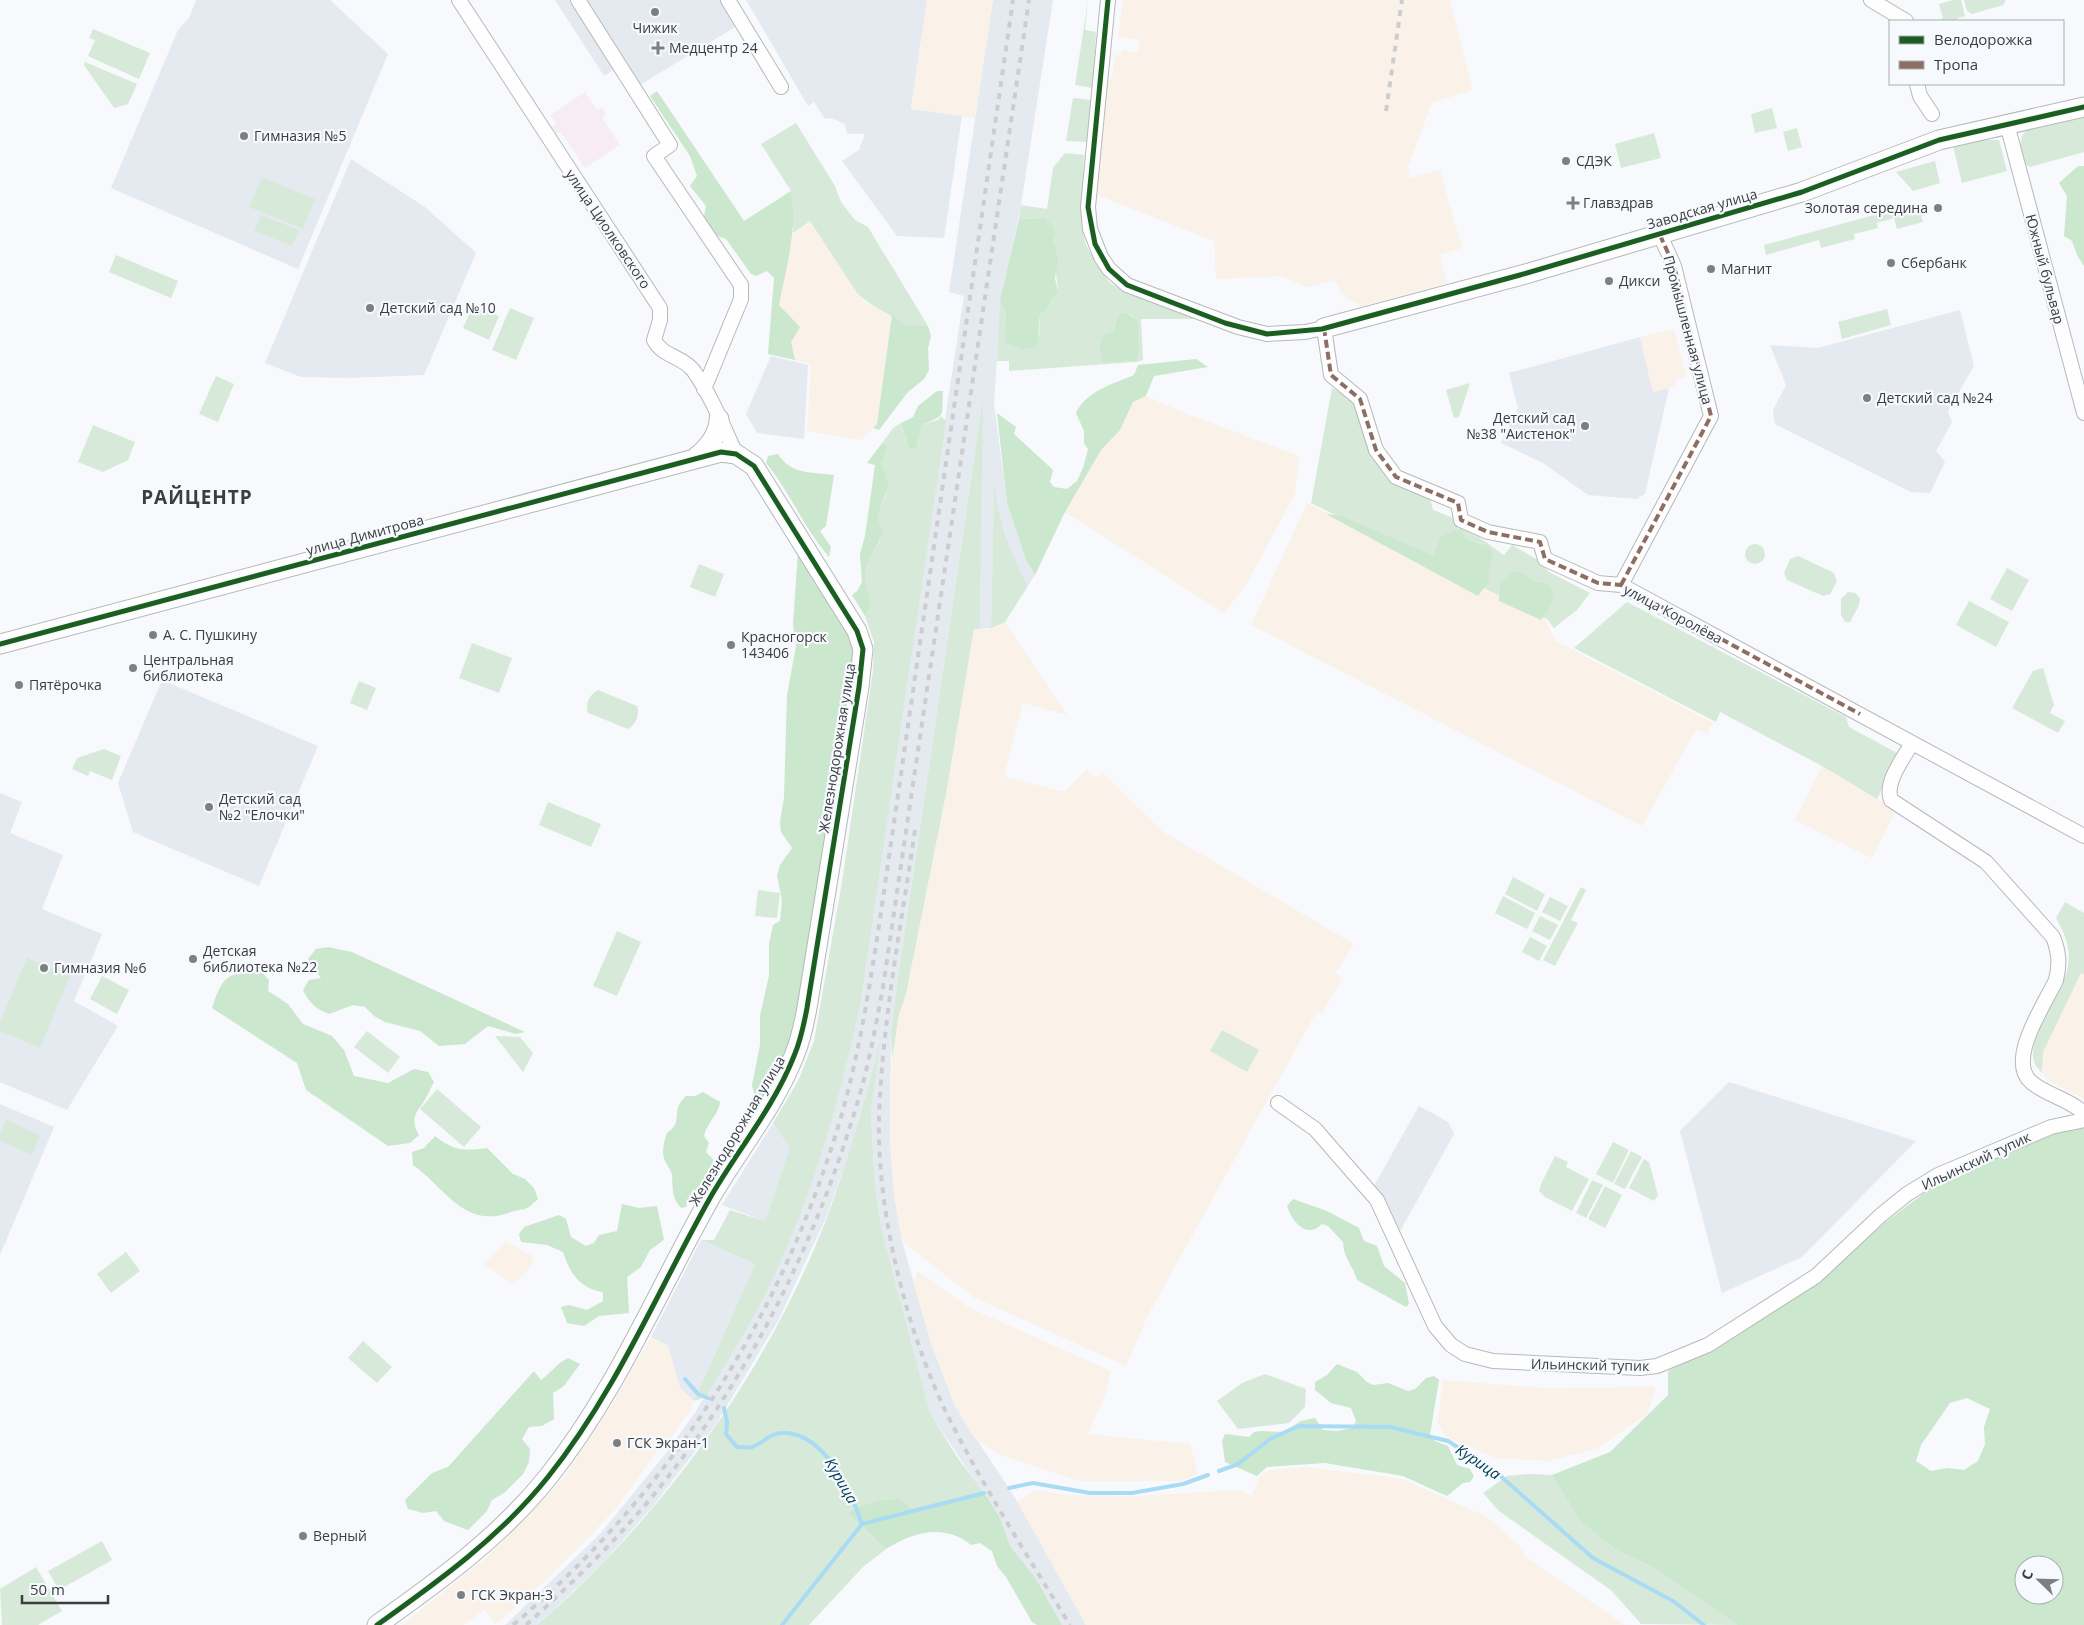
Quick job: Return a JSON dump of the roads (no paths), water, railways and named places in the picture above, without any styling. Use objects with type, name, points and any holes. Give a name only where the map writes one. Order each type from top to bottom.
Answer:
[{"type":"street","name":"улица Циолковского","points":[[459,0],[660,308],[660,320],[654,340],[658,348],[665,354],[686,363],[704,388],[736,454]]},
{"type":"street","points":[[578,0],[670,145],[654,156],[741,285],[741,299],[704,388]]},
{"type":"street","points":[[728,0],[781,87]]},
{"type":"street","points":[[1108,0],[1088,207],[1094,244],[1105,263],[1118,279],[1139,291],[1251,332],[1287,333],[1324,328]]},
{"type":"street","points":[[1871,0],[1904,20]]},
{"type":"street","points":[[1917,85],[1920,96],[1932,114]]},
{"type":"street","name":"Заводская улица","points":[[1324,328],[1512,278],[1802,192],[1931,142],[2084,107]]},
{"type":"street","name":"Южный бульвар","points":[[2007,124],[2084,413]]},
{"type":"street","name":"Промышленная улица","points":[[1622,585],[1711,416],[1674,266],[1660,233]]},
{"type":"street","name":"улица Королёва","points":[[1324,328],[1331,375],[1360,400],[1376,450],[1396,477],[1458,503],[1461,520],[1488,532],[1540,542],[1545,559],[1598,583],[1622,585],[2084,836]]},
{"type":"street","points":[[696,457],[713,438],[719,426],[719,419]]},
{"type":"street","name":"улица Димитрова","points":[[0,644],[696,457],[721,452],[736,454]]},
{"type":"street","name":"Железнодорожная улица","points":[[377,1625],[473,1554],[520,1508],[565,1454],[600,1403],[628,1354],[698,1220],[779,1086],[799,1043],[807,1008],[859,687],[863,649],[857,631],[754,466],[736,454]]},
{"type":"street","points":[[1912,743],[1890,785],[1889,794],[1891,800],[1986,862],[2053,937],[2058,950],[2059,970],[2025,1045],[2022,1065],[2025,1075],[2032,1082],[2077,1106],[2084,1112]]},
{"type":"street","name":"Ильинский тупик","points":[[1278,1103],[1315,1129],[1376,1200],[1435,1326],[1451,1345],[1465,1354],[1492,1361],[1640,1368],[1657,1366],[1708,1344],[1816,1276],[1881,1215],[1907,1194],[1938,1175],[2051,1127],[2084,1120]]},
{"type":"waterway","name":"Курица","points":[[685,1379],[698,1394],[708,1398]]},
{"type":"waterway","name":"Курица","points":[[724,1408],[727,1422],[726,1434],[737,1447],[752,1447],[778,1433],[798,1435],[811,1442],[834,1466],[843,1480],[862,1524]]},
{"type":"waterway","name":"Курица","points":[[1219,1471],[1238,1464],[1270,1439],[1299,1426],[1390,1427],[1448,1441],[1496,1472],[1593,1558],[1673,1601],[1704,1625]]},
{"type":"waterway","name":"Курица","points":[[1009,1488],[1033,1483],[1090,1493],[1132,1493],[1183,1484],[1208,1475]]},
{"type":"waterway","name":"Курица","points":[[862,1524],[984,1493]]},
{"type":"waterway","points":[[782,1625],[862,1524]]},
{"type":"railway","points":[[513,1625],[570,1573],[623,1517],[671,1458],[714,1395],[753,1330],[788,1261],[817,1190],[841,1117],[858,1046],[879,926],[1013,0]]},
{"type":"railway","points":[[526,1625],[591,1564],[637,1515],[687,1452],[720,1403],[751,1353],[779,1302],[804,1249],[846,1139],[866,1071],[883,987],[1029,0]]},
{"type":"railway","points":[[1386,111],[1402,0]]},
{"type":"railway","points":[[915,830],[888,1011],[881,1083],[879,1119],[880,1157],[890,1237],[910,1318],[938,1394],[981,1478],[1070,1625]]},
{"type":"place","name":"Чижик","points":[[655,12]]},
{"type":"place","name":"Медцентр 24","points":[[658,48]]},
{"type":"place","name":"Гимназия №5","points":[[244,136]]},
{"type":"place","name":"СДЭК","points":[[1566,161]]},
{"type":"place","name":"Главздрав","points":[[1573,203]]},
{"type":"place","name":"Золотая середина","points":[[1938,208]]},
{"type":"place","name":"Сбербанк","points":[[1891,263]]},
{"type":"place","name":"Магнит","points":[[1711,269]]},
{"type":"place","name":"Дикси","points":[[1609,281]]},
{"type":"place","name":"Детский сад №10","points":[[370,308]]},
{"type":"place","name":"Детский сад №24","points":[[1867,398]]},
{"type":"place","name":"Детский сад №38 \"Аистенок\"","points":[[1585,426]]},
{"type":"place","name":"А. С. Пушкину","points":[[153,635]]},
{"type":"place","name":"Красногорск 143406","points":[[731,645]]},
{"type":"place","name":"Центральная библиотека","points":[[133,668]]},
{"type":"place","name":"Пятёрочка","points":[[19,685]]},
{"type":"place","name":"Детский сад №2 \"Елочки\"","points":[[209,807]]},
{"type":"place","name":"Детская библиотека №22","points":[[193,959]]},
{"type":"place","name":"Гимназия №6","points":[[44,968]]},
{"type":"place","name":"ГСК Экран-1","points":[[617,1443]]},
{"type":"place","name":"Верный","points":[[303,1536]]},
{"type":"place","name":"ГСК Экран-3","points":[[461,1595]]},
{"type":"district","name":"РАЙЦЕНТР","points":[[197,497]]}]
